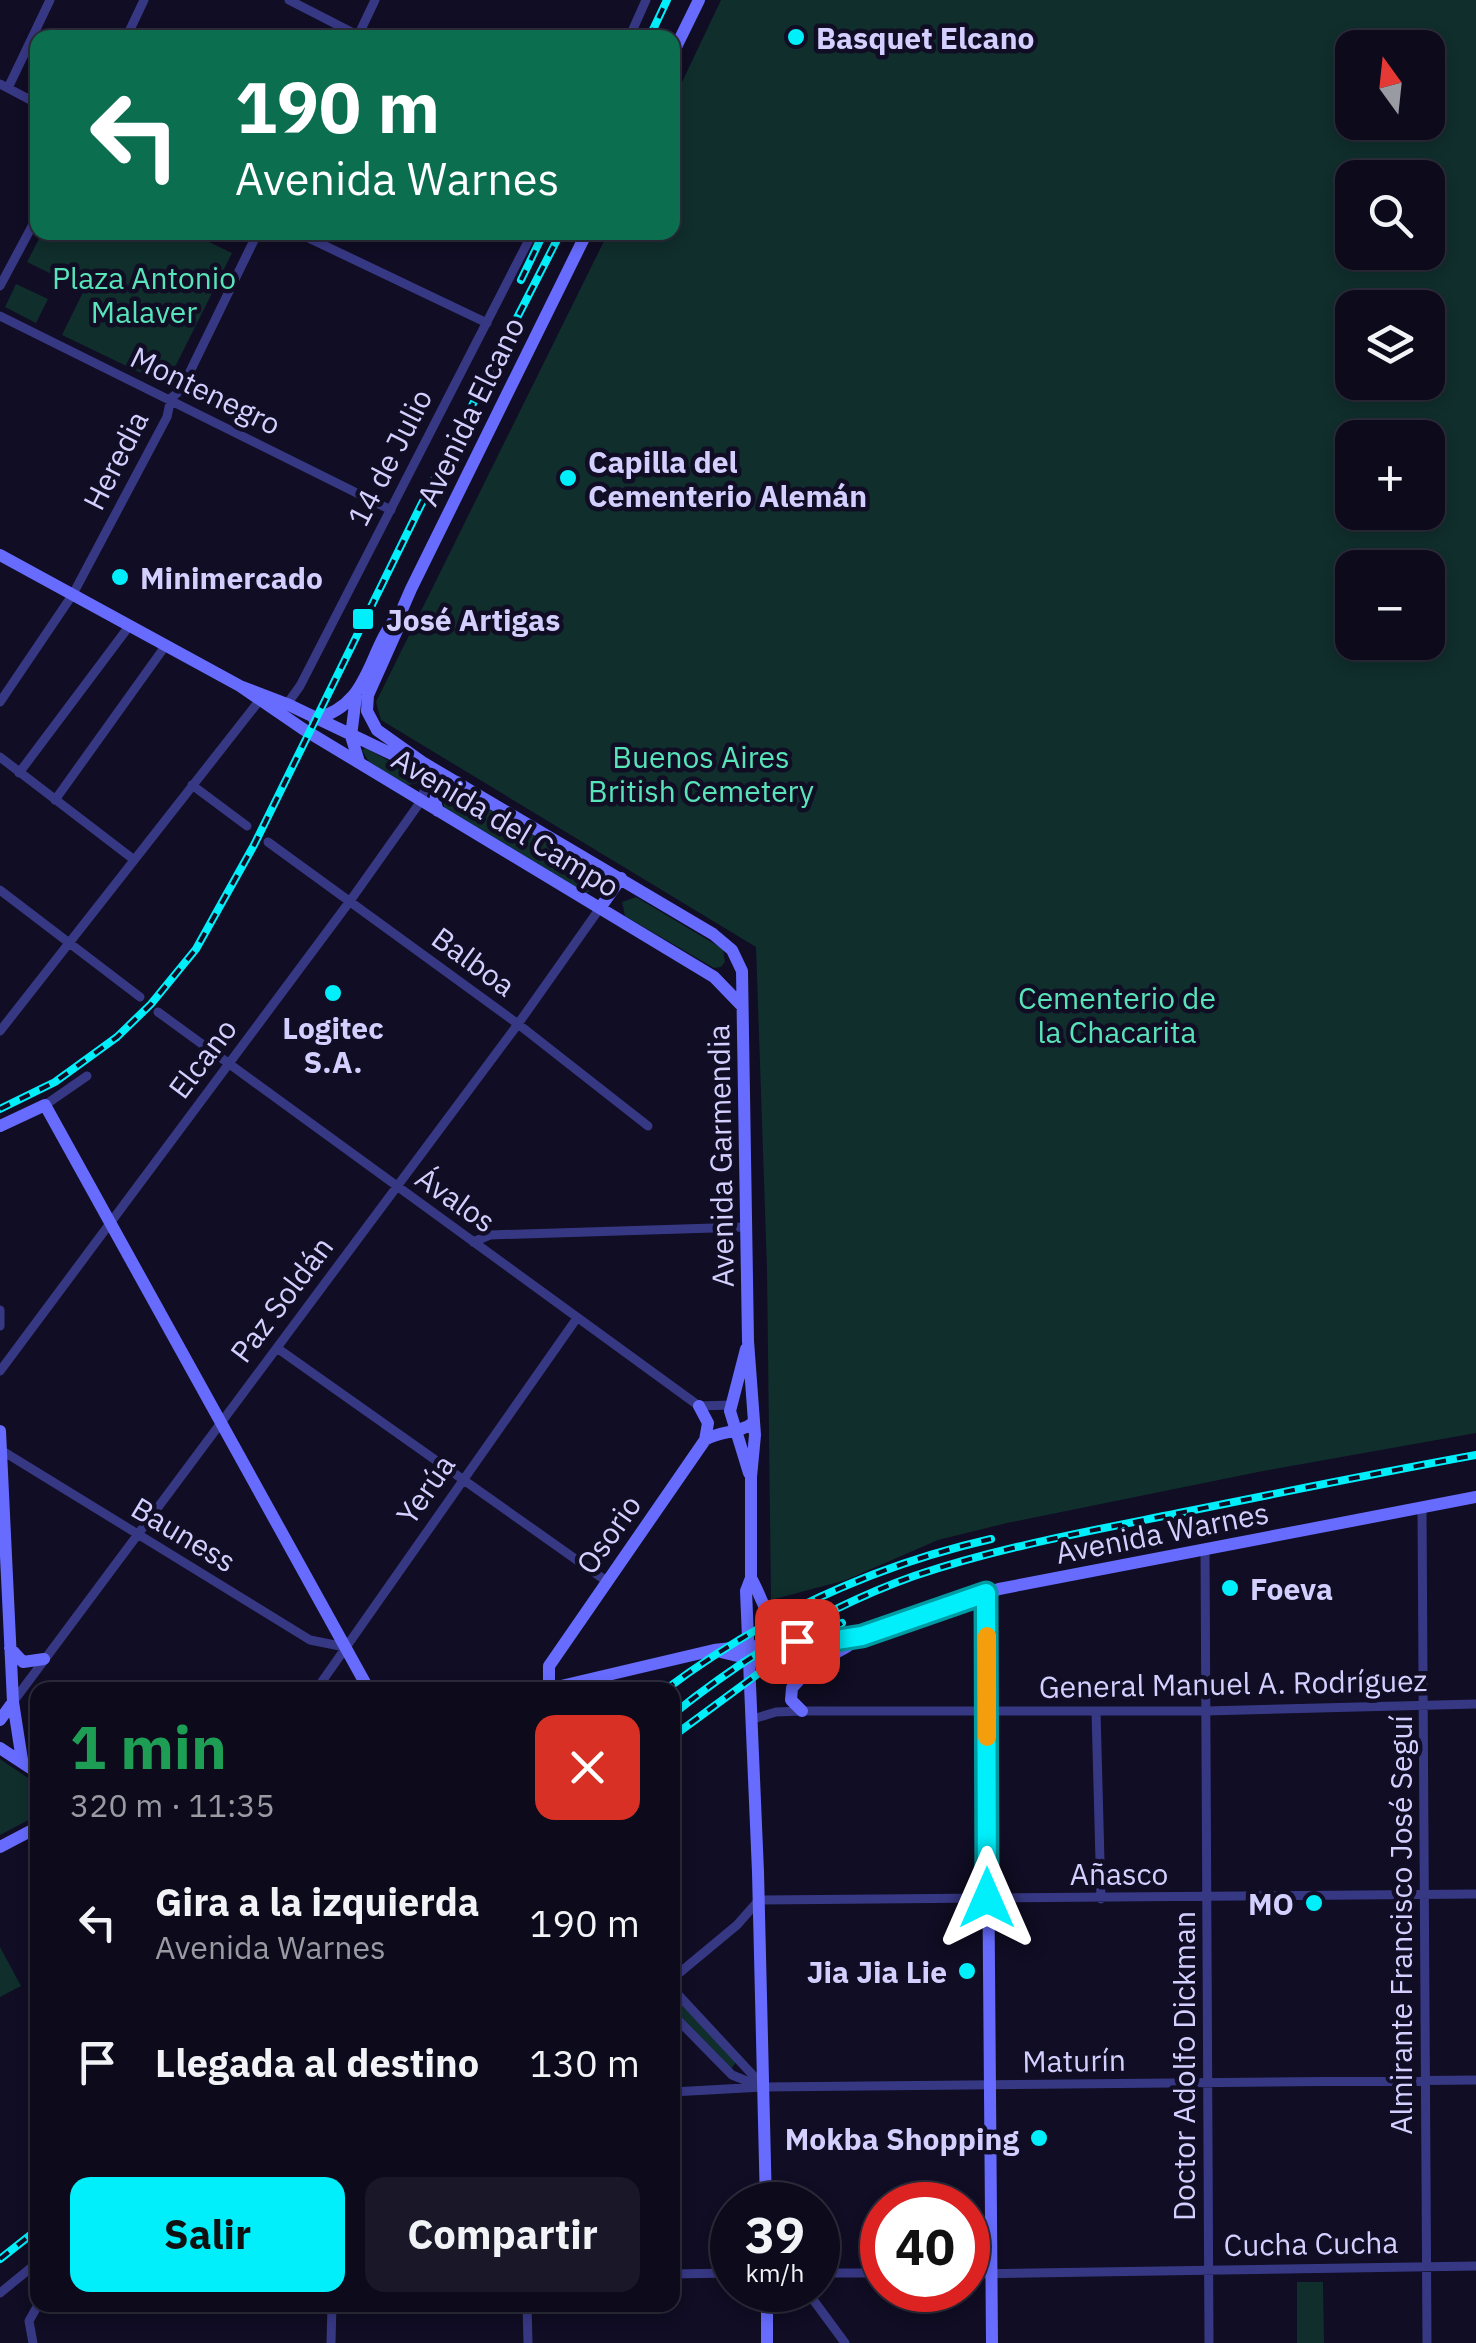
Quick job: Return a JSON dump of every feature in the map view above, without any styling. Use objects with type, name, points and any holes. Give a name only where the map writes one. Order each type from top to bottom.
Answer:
[{"type":"main road","points":[[680,39],[699,0]]},
{"type":"main road","name":"Avenida Elcano","points":[[351,736],[361,698],[398,628],[400,612],[583,240]]},
{"type":"main road","name":"Avenida del Campo","points":[[0,554],[240,686],[396,756],[426,765]]},
{"type":"main road","name":"Avenida del Campo","points":[[240,686],[714,977],[742,1006]]},
{"type":"main road","points":[[314,719],[361,698]]},
{"type":"main road","name":"Avenida del Campo","points":[[361,698],[376,730],[426,765],[723,941],[742,971]]},
{"type":"main road","points":[[351,736],[359,762]]},
{"type":"main road","points":[[438,810],[438,790],[446,783],[457,782]]},
{"type":"main road","points":[[600,908],[620,878]]},
{"type":"main road","name":"Avenida Garmendia","points":[[742,971],[748,1341],[754,1406],[752,1578],[746,1591],[765,2182]]},
{"type":"main road","points":[[0,1126],[45,1106],[365,1682]]},
{"type":"main road","name":"Avenida Garmendia","points":[[748,1341],[731,1404],[734,1431],[751,1477]]},
{"type":"main road","points":[[731,1404],[743,1400],[754,1406]]},
{"type":"main road","points":[[699,1406],[708,1423],[705,1440]]},
{"type":"main road","points":[[705,1440],[754,1422]]},
{"type":"main road","points":[[0,1431],[13,1702],[22,1760]]},
{"type":"main road","name":"Osorio","points":[[547,1682],[549,1666],[705,1440]]},
{"type":"main road","name":"Avenida Warnes","points":[[576,1682],[714,1650],[788,1650],[862,1636],[986,1593],[1476,1497]]},
{"type":"main road","points":[[752,1578],[775,1626],[788,1637],[811,1644]]},
{"type":"main road","points":[[986,1593],[989,2182]]},
{"type":"main road","points":[[714,1650],[748,1623]]},
{"type":"main road","name":"Avenida Warnes","points":[[749,1652],[784,1666],[843,1651],[862,1636]]},
{"type":"main road","points":[[10,1648],[23,1662],[44,1660]]},
{"type":"main road","points":[[802,1711],[791,1700],[792,1688],[817,1660]]},
{"type":"main road","name":"Paz Soldán","points":[[0,1720],[13,1702]]},
{"type":"main road","points":[[0,1748],[30,1766]]},
{"type":"main road","points":[[0,1847],[30,1830]]},
{"type":"main road","points":[[990,2274],[992,2343]]},
{"type":"main road","points":[[767,2312],[767,2343]]},
{"type":"street","points":[[34,30],[50,0]]},
{"type":"street","points":[[130,30],[144,0]]},
{"type":"street","points":[[289,0],[347,30]]},
{"type":"street","points":[[363,30],[375,0]]},
{"type":"street","points":[[632,30],[646,0]]},
{"type":"street","points":[[30,37],[4,86],[30,100]]},
{"type":"street","points":[[0,286],[30,230]]},
{"type":"street","name":"Heredia","points":[[0,702],[74,594],[254,240]]},
{"type":"street","points":[[313,240],[487,322]]},
{"type":"street","name":"14 de Julio","points":[[287,704],[529,240]]},
{"type":"street","name":"Montenegro","points":[[0,316],[390,510]]},
{"type":"street","points":[[19,773],[130,625]]},
{"type":"street","points":[[55,800],[166,645]]},
{"type":"street","points":[[0,1031],[259,701]]},
{"type":"street","points":[[0,758],[133,859]]},
{"type":"street","name":"Elcano","points":[[0,1372],[350,902],[420,800],[426,765]]},
{"type":"street","points":[[192,784],[247,826]]},
{"type":"street","name":"Balboa","points":[[268,842],[518,1024],[648,1126]]},
{"type":"street","points":[[0,890],[140,996]]},
{"type":"street","name":"Paz Soldán","points":[[13,1702],[518,1024],[600,908]]},
{"type":"street","name":"Ávalos","points":[[158,1012],[699,1406]]},
{"type":"street","points":[[45,1106],[87,1076]]},
{"type":"street","points":[[474,1242],[490,1236],[745,1227]]},
{"type":"street","points":[[0,1310],[0,1326]]},
{"type":"street","name":"Yerúa","points":[[322,1682],[577,1318]]},
{"type":"street","points":[[277,1348],[606,1580]]},
{"type":"street","points":[[699,1406],[731,1404]]},
{"type":"street","name":"Bauness","points":[[1,1450],[310,1640],[345,1648]]},
{"type":"street","name":"Almirante Francisco José Seguí","points":[[1422,1508],[1428,2343]]},
{"type":"street","name":"Doctor Adolfo Dickman","points":[[1205,1549],[1209,2343]]},
{"type":"street","name":"General Manuel A. Rodríguez","points":[[753,1719],[776,1712],[802,1711],[1206,1711],[1476,1704]]},
{"type":"street","points":[[1096,1711],[1101,1899]]},
{"type":"street","name":"Añasco","points":[[759,1900],[1476,1894]]},
{"type":"street","points":[[680,1973],[737,1926],[759,1900]]},
{"type":"street","points":[[680,1997],[763,2087]]},
{"type":"street","points":[[680,2022],[732,2076],[763,2087]]},
{"type":"street","name":"Maturín","points":[[680,2092],[763,2087],[1476,2080]]},
{"type":"street","name":"Cucha Cucha","points":[[990,2274],[1476,2266]]},
{"type":"street","points":[[0,2293],[30,2269]]},
{"type":"street","points":[[680,2274],[710,2273]]},
{"type":"street","points":[[32,2312],[32,2343]]},
{"type":"street","points":[[331,2343],[332,2312]]},
{"type":"street","points":[[528,2312],[528,2343]]},
{"type":"street","points":[[822,2312],[844,2343]]},
{"type":"green space","name":"Cementerio de la Chacarita","points":[[721,0],[1476,0],[1476,1433],[1007,1523],[938,1540],[846,1580],[771,1600],[767,1269],[756,947],[381,720],[376,702],[605,240],[680,240],[680,86]]},
{"type":"green space","name":"Plaza Antonio Malaver","points":[[38,240],[205,240],[232,253],[166,385],[62,335],[84,290],[27,262]]},
{"type":"green space","points":[[16,284],[48,299],[36,323],[5,307]]},
{"type":"green space","points":[[366,748],[419,778],[418,783],[408,785],[370,764],[362,750]]},
{"type":"green space","points":[[456,788],[598,872],[597,889],[586,893],[444,807],[443,796]]},
{"type":"green space","points":[[636,897],[723,949],[725,962],[714,968],[625,916],[622,902]]},
{"type":"green space","points":[[0,1759],[30,1779],[30,1819],[0,1835]]},
{"type":"green space","points":[[0,1947],[21,1986],[0,1997]]},
{"type":"green space","points":[[680,1997],[737,2061],[731,2069],[680,2021]]},
{"type":"green space","points":[[1297,2282],[1323,2282],[1324,2343],[1297,2343]]},
{"type":"railway","points":[[653,30],[667,0]]},
{"type":"railway","points":[[521,280],[540,240]]},
{"type":"railway","points":[[0,1109],[55,1082],[117,1037],[151,1004],[196,949],[254,845],[557,240]]},
{"type":"railway","points":[[680,1709],[787,1635],[914,1576],[1045,1540],[1476,1455]]},
{"type":"railway","points":[[676,1682],[740,1639],[820,1597],[904,1564],[991,1539]]},
{"type":"railway","points":[[680,1731],[770,1665],[842,1623]]},
{"type":"railway","points":[[0,2259],[30,2235]]},
{"type":"slow traffic","points":[[987,1636],[987,1737]]},
{"type":"place","name":"Basquet Elcano","points":[[796,37]]},
{"type":"place","name":"Capilla del Cementerio Alemán","points":[[568,478]]},
{"type":"place","name":"Minimercado","points":[[120,577]]},
{"type":"place","name":"José Artigas","points":[[363,619]]},
{"type":"place","name":"Logitec S.A.","points":[[333,993]]},
{"type":"place","name":"Foeva","points":[[1230,1588]]},
{"type":"place","name":"MO","points":[[1314,1903]]},
{"type":"place","name":"Jia Jia Lie","points":[[967,1971]]},
{"type":"place","name":"Mokba Shopping","points":[[1039,2138]]},
{"type":"route","points":[[797,1641],[811,1644],[862,1636],[986,1593],[987,1898]]},
{"type":"park label","name":"Buenos Aires British Cemetery","points":[[701,773]]}]
